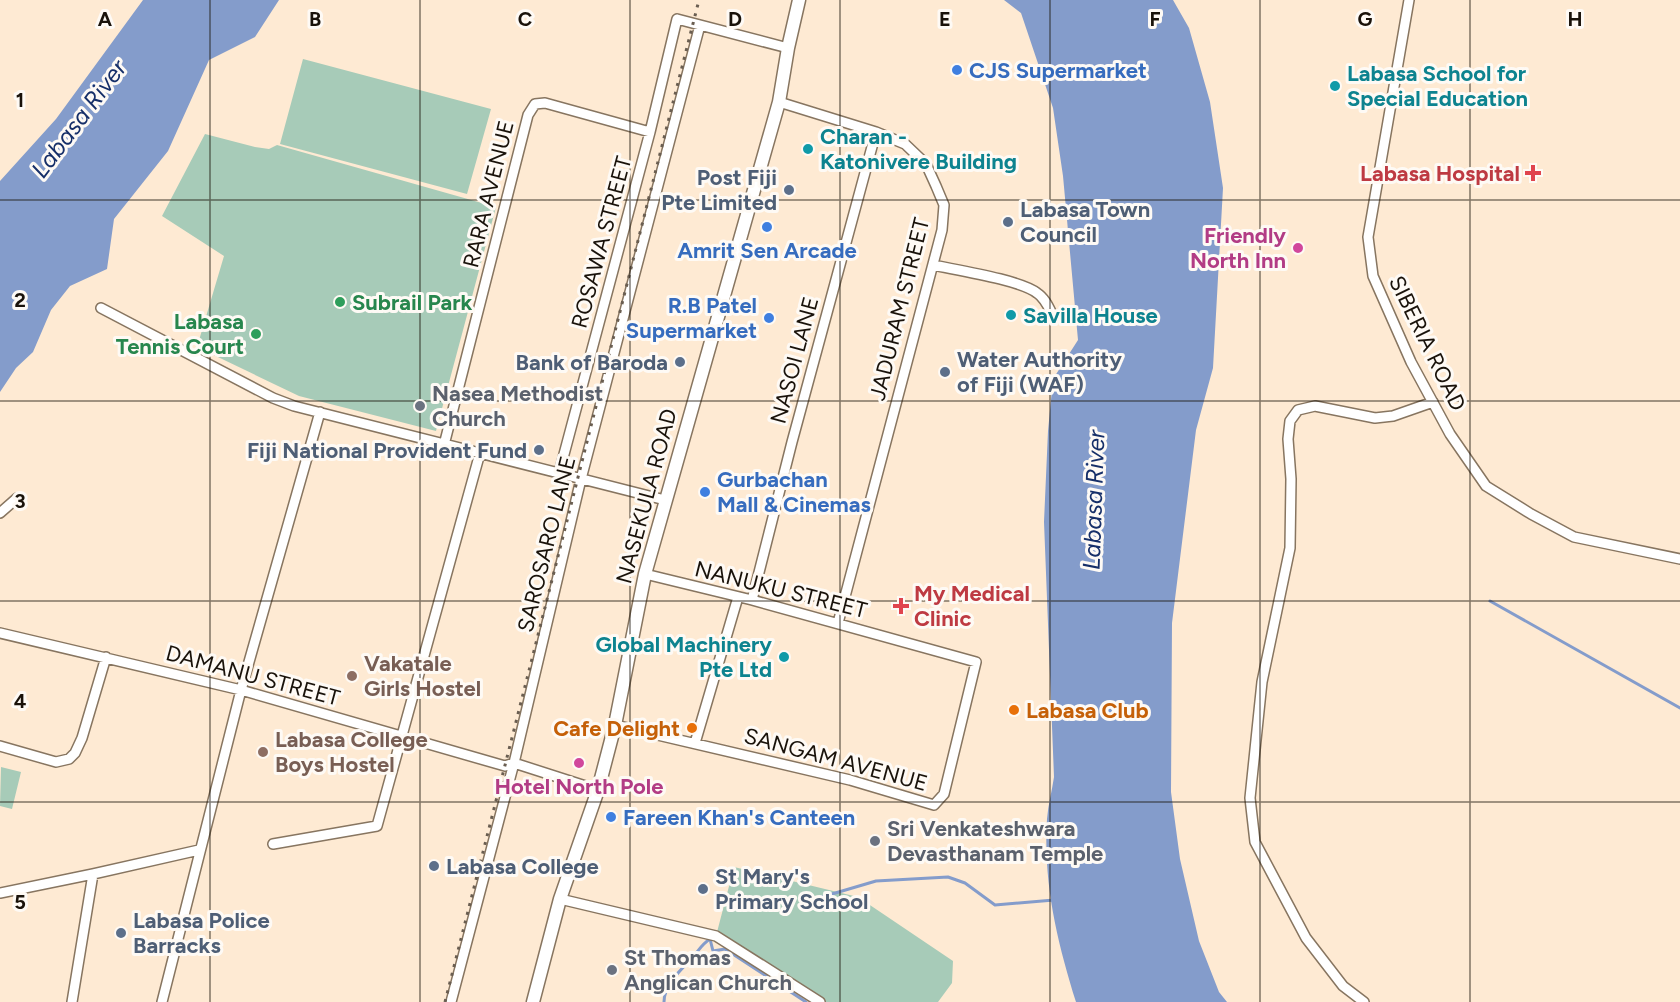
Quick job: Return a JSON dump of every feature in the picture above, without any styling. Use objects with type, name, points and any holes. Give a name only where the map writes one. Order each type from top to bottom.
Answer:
[{"type":"main road","name":"NASEKULA ROAD","points":[[533,1002],[560,899],[598,790],[615,725],[645,574],[779,102],[788,48],[800,0]]},
{"type":"street","name":"SIBERIA ROAD","points":[[1409,0],[1368,237],[1373,276],[1411,362],[1450,434],[1486,486],[1530,514],[1574,537],[1680,559]]},
{"type":"street","name":"ROSAWA STREET","points":[[559,474],[650,132],[677,19],[700,25]]},
{"type":"street","points":[[700,25],[788,48]]},
{"type":"street","name":"SAROSARO LANE","points":[[451,1002],[514,764],[581,479],[700,25]]},
{"type":"street","name":"JADURAM STREET","points":[[779,102],[876,132],[905,144],[926,164],[944,205],[942,230],[838,623]]},
{"type":"street","name":"RARA AVENUE","points":[[444,445],[528,115],[535,104],[545,103],[650,132]]},
{"type":"street","name":"NASOI LANE","points":[[752,600],[792,442],[876,132]]},
{"type":"street","points":[[933,265],[1023,285],[1045,301],[1053,316]]},
{"type":"street","points":[[101,308],[273,398],[294,406],[665,500]]},
{"type":"street","points":[[1364,1002],[1343,987],[1306,938],[1255,842],[1250,798],[1262,682],[1290,548],[1291,479],[1288,439],[1290,421],[1298,410],[1315,406],[1375,418],[1393,416],[1433,402]]},
{"type":"street","points":[[162,1002],[199,850],[320,412]]},
{"type":"street","points":[[273,844],[377,826],[480,453]]},
{"type":"street","points":[[0,513],[17,498]]},
{"type":"street","name":"NANUKU STREET","points":[[645,574],[752,600],[976,662]]},
{"type":"street","points":[[695,743],[738,597]]},
{"type":"street","name":"DAMANU STREET","points":[[0,633],[242,690],[505,766],[514,764],[598,790]]},
{"type":"street","points":[[0,746],[56,762],[69,759],[75,753],[82,738],[106,657]]},
{"type":"street","name":"SANGAM AVENUE","points":[[615,725],[849,780],[934,805],[944,794],[976,662]]},
{"type":"street","points":[[0,893],[199,850]]},
{"type":"street","points":[[72,1002],[93,874]]},
{"type":"street","points":[[560,899],[716,936],[820,1002]]},
{"type":"green space","points":[[303,59],[491,109],[467,194],[280,144]]},
{"type":"green space","name":"Subrail Park","points":[[205,134],[255,147],[269,149],[277,145],[496,207],[436,431],[299,396],[197,347],[224,256],[162,216]]},
{"type":"green space","points":[[1,767],[21,772],[12,809],[0,806]]},
{"type":"green space","points":[[734,867],[858,897],[953,961],[952,983],[938,1002],[817,1002],[716,936]]},
{"type":"water","name":"Labasa River","points":[[143,0],[279,0],[255,37],[209,60],[168,151],[114,219],[107,269],[70,286],[51,310],[33,352],[16,368],[0,392],[0,181],[56,119]]},
{"type":"water","name":"Labasa River","points":[[1004,0],[1173,0],[1189,28],[1210,102],[1223,188],[1213,368],[1196,430],[1172,623],[1171,792],[1180,859],[1199,941],[1219,992],[1227,1002],[1076,1002],[1057,934],[1049,889],[1046,843],[1054,777],[1044,522],[1053,379],[1078,340],[1063,176],[1053,108],[1021,13]]},
{"type":"waterway","points":[[1490,601],[1680,708]]},
{"type":"waterway","points":[[815,899],[876,881],[948,877],[965,883],[995,905],[1054,900]]},
{"type":"waterway","points":[[664,1002],[667,989],[674,977],[710,939],[713,951],[725,949],[806,1002]]},
{"type":"railway","points":[[445,1002],[699,0]]},
{"type":"place","name":"CJS Supermarket","points":[[957,70]]},
{"type":"place","name":"Labasa School for Special Education","points":[[1335,86]]},
{"type":"place","name":"Charan - Katonivere Building","points":[[808,149]]},
{"type":"place","name":"Labasa Hospital","points":[[1533,173]]},
{"type":"place","name":"Post Fiji Pte Limited","points":[[789,190]]},
{"type":"place","name":"Labasa Town Council","points":[[1008,222]]},
{"type":"place","name":"Amrit Sen Arcade","points":[[767,227]]},
{"type":"place","name":"Friendly North Inn","points":[[1298,248]]},
{"type":"place","name":"Subrail Park","points":[[340,302]]},
{"type":"place","name":"Savilla House","points":[[1011,315]]},
{"type":"place","name":"R.B Patel Supermarket","points":[[769,318]]},
{"type":"place","name":"Labasa Tennis Court","points":[[256,334]]},
{"type":"place","name":"Bank of Baroda","points":[[680,362]]},
{"type":"place","name":"Water Authority of Fiji (WAF)","points":[[945,372]]},
{"type":"place","name":"Nasea Methodist Church","points":[[420,406]]},
{"type":"place","name":"Fiji National Provident Fund","points":[[539,450]]},
{"type":"place","name":"Gurbachan Mall & Cinemas","points":[[705,492]]},
{"type":"place","name":"My Medical Clinic","points":[[901,606]]},
{"type":"place","name":"Global Machinery Pte Ltd","points":[[784,657]]},
{"type":"place","name":"Vakatale Girls Hostel","points":[[352,676]]},
{"type":"place","name":"Labasa Club","points":[[1014,710]]},
{"type":"place","name":"Cafe Delight","points":[[692,728]]},
{"type":"place","name":"Labasa College Boys Hostel","points":[[263,752]]},
{"type":"place","name":"Hotel North Pole","points":[[579,763]]},
{"type":"place","name":"Fareen Khan's Canteen","points":[[611,817]]},
{"type":"place","name":"Sri Venkateshwara Devasthanam Temple","points":[[875,841]]},
{"type":"place","name":"Labasa College","points":[[434,866]]},
{"type":"place","name":"St Mary's Primary School","points":[[703,889]]},
{"type":"place","name":"Labasa Police Barracks","points":[[121,933]]},
{"type":"place","name":"St Thomas Anglican Church","points":[[612,970]]}]
